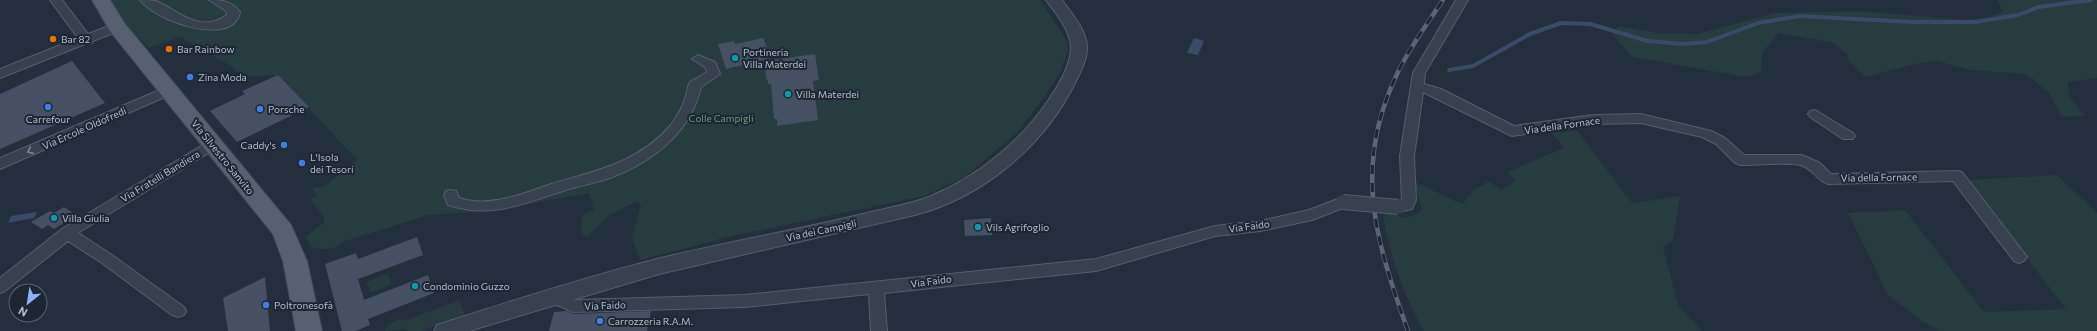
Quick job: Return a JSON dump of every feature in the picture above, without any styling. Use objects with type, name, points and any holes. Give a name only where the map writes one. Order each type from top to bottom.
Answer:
[{"type":"main road","name":"Via Silvestro Sanvito","points":[[101,0],[117,27],[284,231],[295,261],[309,331]]},
{"type":"street","points":[[56,0],[87,41]]},
{"type":"street","points":[[146,0],[183,20],[206,28],[222,25],[233,17],[234,12],[230,8],[215,0]]},
{"type":"street","name":"Via dei Campigli","points":[[444,331],[552,296],[728,249],[865,221],[937,202],[974,182],[1033,134],[1053,108],[1067,84],[1077,59],[1078,42],[1070,23],[1054,0]]},
{"type":"street","name":"Via Faido","points":[[552,296],[573,306],[745,301],[876,288],[965,277],[1096,265],[1215,231],[1260,226],[1312,215],[1343,202],[1398,208],[1407,205],[1409,200],[1407,156],[1419,73],[1462,0]]},
{"type":"street","points":[[0,74],[87,41],[117,27]]},
{"type":"street","points":[[451,195],[453,201],[464,206],[490,206],[523,199],[587,180],[636,161],[666,139],[684,117],[694,94],[695,86],[703,79],[714,74],[710,65],[698,59]]},
{"type":"street","name":"Via della Fornace","points":[[1417,86],[1436,92],[1512,131],[1522,131],[1617,118],[1642,120],[1665,123],[1705,132],[1726,144],[1740,160],[1795,159],[1809,162],[1828,178],[1957,176],[2019,257]]},
{"type":"street","name":"Via Ercole Oldofredi","points":[[0,164],[169,90]]},
{"type":"street","points":[[1815,114],[1848,136]]},
{"type":"street","name":"Via Fratelli Bandiera","points":[[0,287],[67,233],[213,144]]},
{"type":"street","points":[[67,233],[107,259],[178,311]]},
{"type":"street","points":[[876,288],[879,331]]},
{"type":"green space","name":"Colle Campigli","points":[[106,0],[1040,0],[1067,41],[1068,50],[1061,70],[1046,95],[1017,132],[965,177],[924,196],[732,236],[640,260],[632,238],[641,204],[637,201],[611,214],[587,237],[581,234],[582,215],[594,210],[589,193],[489,211],[429,215],[342,242],[335,247],[319,249],[311,247],[306,237],[324,222],[324,217],[310,199],[317,196],[312,188],[325,186],[357,160],[278,75],[242,77],[231,66],[180,37],[149,48],[108,5]]},
{"type":"green space","points":[[1997,0],[2097,0],[2097,78],[2068,82],[2069,96],[2085,116],[2062,117],[2049,93],[2026,74],[1970,70],[1936,61],[1915,64],[1865,77],[1849,61],[1847,53],[1831,42],[1779,33],[1762,53],[1761,72],[1752,76],[1741,76],[1632,57],[1614,36],[1618,26],[1658,33],[1697,34],[1775,13],[1858,11],[1966,20],[1989,17],[2003,12]]},
{"type":"green space","points":[[1577,130],[1632,203],[1680,196],[1673,240],[1663,247],[1678,305],[1702,331],[1424,331],[1416,317],[1398,274],[1389,245],[1383,215],[1395,214],[1405,218],[1416,215],[1422,210],[1414,182],[1463,204],[1473,191],[1489,181],[1501,190],[1516,181],[1507,172],[1564,148],[1552,133]]},
{"type":"green space","points":[[2057,175],[2097,213],[2097,331],[1940,331],[1923,322],[1888,295],[1848,213],[1905,210],[1984,312],[2066,309],[1967,180]]},
{"type":"green space","points":[[386,274],[388,275],[391,283],[372,292],[370,291],[367,283]]},
{"type":"green space","points":[[459,300],[465,315],[420,331],[408,331],[406,329],[383,331],[396,320],[405,321]]},
{"type":"water","points":[[1194,38],[1204,41],[1198,55],[1187,53]]},
{"type":"water","points":[[37,212],[34,218],[8,223],[11,216]]},
{"type":"building","name":"Portineria Villa Materdei","points":[[763,38],[771,58],[726,69],[718,44],[734,41],[735,44]]},
{"type":"building","name":"Villa Materdei","points":[[815,54],[819,80],[813,81],[818,120],[777,126],[777,119],[774,119],[771,84],[768,84],[768,80],[766,79],[765,61]]},
{"type":"building","name":"Carrefour","points":[[72,61],[105,103],[0,149],[0,94]]},
{"type":"building","name":"Porsche","points":[[278,75],[309,107],[237,142],[210,111],[245,94],[242,91]]},
{"type":"building","name":"Villa Giulia","points":[[64,207],[76,215],[54,229],[48,225],[42,229],[31,222],[50,211],[54,213]]},
{"type":"building","name":"Vils Agrifoglio","points":[[991,218],[992,235],[965,236],[964,220]]},
{"type":"building","name":"Condominio Guzzo","points":[[417,237],[423,255],[358,279],[364,300],[428,275],[434,293],[368,319],[370,325],[356,331],[342,331],[325,264],[356,253],[358,259]]},
{"type":"building","points":[[265,277],[270,331],[228,331],[223,298]]},
{"type":"building","name":"Carrozzeria R.A.M.","points":[[567,311],[573,314],[651,311],[647,331],[549,331],[554,312]]},
{"type":"waterway","points":[[1449,70],[1473,66],[1530,34],[1561,23],[1590,24],[1648,41],[1682,44],[1707,42],[1758,23],[1800,16],[1911,22],[1976,22],[2018,15],[2039,7],[2091,0]]},
{"type":"railway","points":[[1408,331],[1386,265],[1378,233],[1373,202],[1372,171],[1376,139],[1384,106],[1398,72],[1413,45],[1443,0]]},
{"type":"place","name":"Bar 82","points":[[53,39]]},
{"type":"place","name":"Bar Rainbow","points":[[169,49]]},
{"type":"place","name":"Portineria Villa Materdei","points":[[735,58]]},
{"type":"place","name":"Zina Moda","points":[[190,77]]},
{"type":"place","name":"Villa Materdei","points":[[788,94]]},
{"type":"place","name":"Carrefour","points":[[48,107]]},
{"type":"place","name":"Porsche","points":[[260,109]]},
{"type":"place","name":"Caddy's","points":[[284,145]]},
{"type":"place","name":"L'Isola dei Tesori","points":[[302,163]]},
{"type":"place","name":"Villa Giulia","points":[[54,218]]},
{"type":"place","name":"Vils Agrifoglio","points":[[978,227]]},
{"type":"place","name":"Condominio Guzzo","points":[[415,286]]},
{"type":"place","name":"Poltronesofà","points":[[266,305]]},
{"type":"place","name":"Carrozzeria R.A.M.","points":[[600,321]]}]
